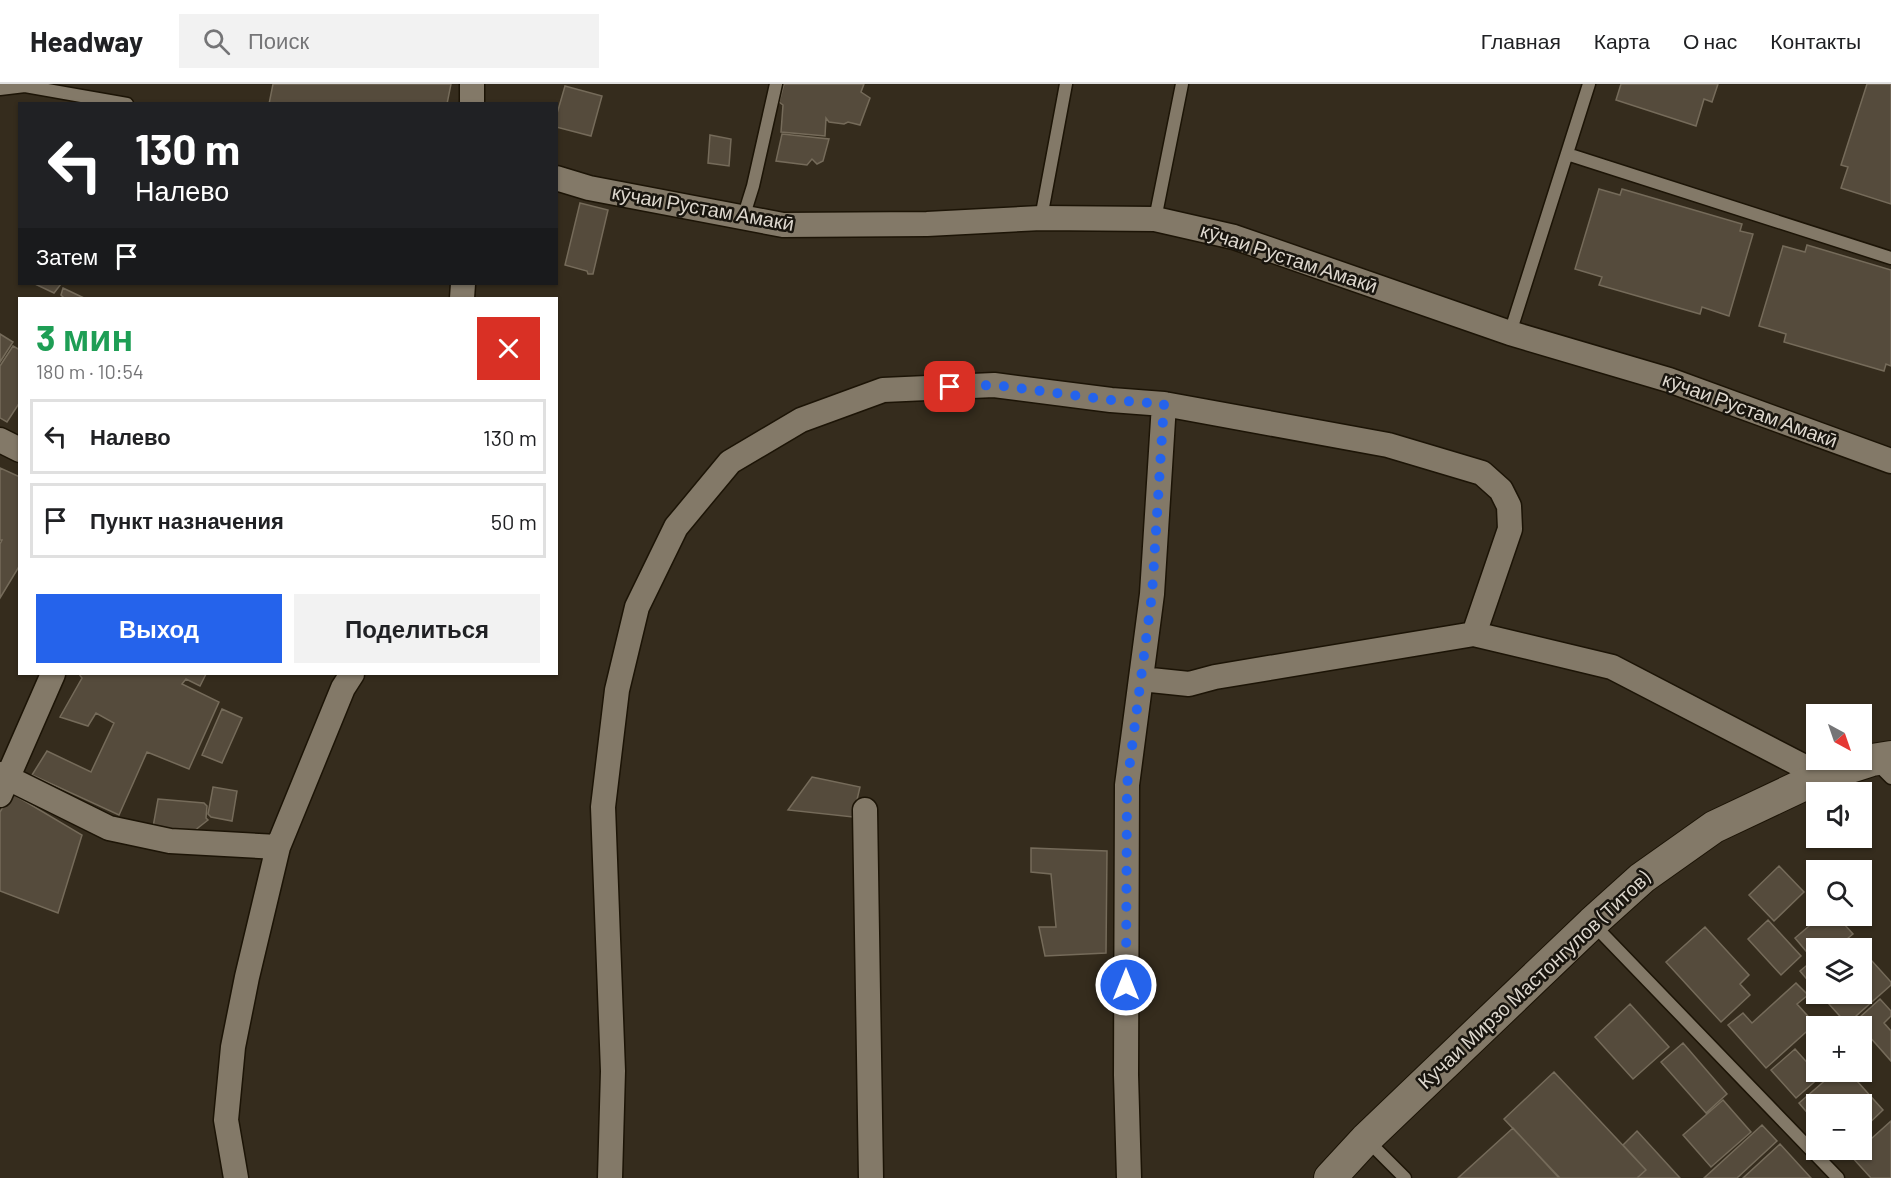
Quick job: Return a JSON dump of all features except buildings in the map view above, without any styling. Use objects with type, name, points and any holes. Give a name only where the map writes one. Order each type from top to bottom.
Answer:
[{"type":"street","points":[[472,84],[472,102]]},
{"type":"street","name":"кӯчаи Рустам Амакӣ","points":[[558,179],[589,188],[783,225],[927,225],[1041,218],[1155,219],[1234,237],[1510,333],[1669,380],[1891,461]]},
{"type":"street","points":[[610,1178],[613,1071],[603,807],[617,690],[638,607],[676,527],[730,462],[801,420],[883,390],[994,385],[1111,400],[1164,404],[1388,445],[1482,473],[1501,490],[1509,507],[1510,529],[1474,634]]},
{"type":"street","points":[[1129,1178],[1126,1075],[1127,785],[1152,594],[1164,404]]},
{"type":"street","points":[[0,440],[18,449]]},
{"type":"street","points":[[1141,679],[1189,684],[1215,676],[1474,634],[1612,667],[1822,776]]},
{"type":"street","points":[[52,675],[3,782],[109,828],[170,841],[278,847]]},
{"type":"street","points":[[236,1178],[226,1120],[233,1047],[247,977],[278,847],[343,688],[351,675]]},
{"type":"street","name":"Кучаи Мирзо Мастонгулов (Титов)","points":[[1330,1178],[1366,1139],[1592,922],[1642,878],[1714,827],[1822,776],[1885,765]]},
{"type":"street","points":[[865,810],[872,1178]]},
{"type":"lane","points":[[743,218],[753,186],[776,84]]},
{"type":"lane","points":[[1041,218],[1066,84]]},
{"type":"lane","points":[[1155,219],[1182,84]]},
{"type":"lane","points":[[1510,333],[1589,84]]},
{"type":"lane","points":[[0,89],[26,86],[116,102]]},
{"type":"lane","points":[[1567,154],[1891,258]]},
{"type":"lane","points":[[1592,922],[1838,1178]]},
{"type":"lane","points":[[1366,1139],[1405,1178]]},
{"type":"route","points":[[950,387],[994,385],[1111,400],[1164,404],[1152,594],[1127,785],[1126,985]]}]
